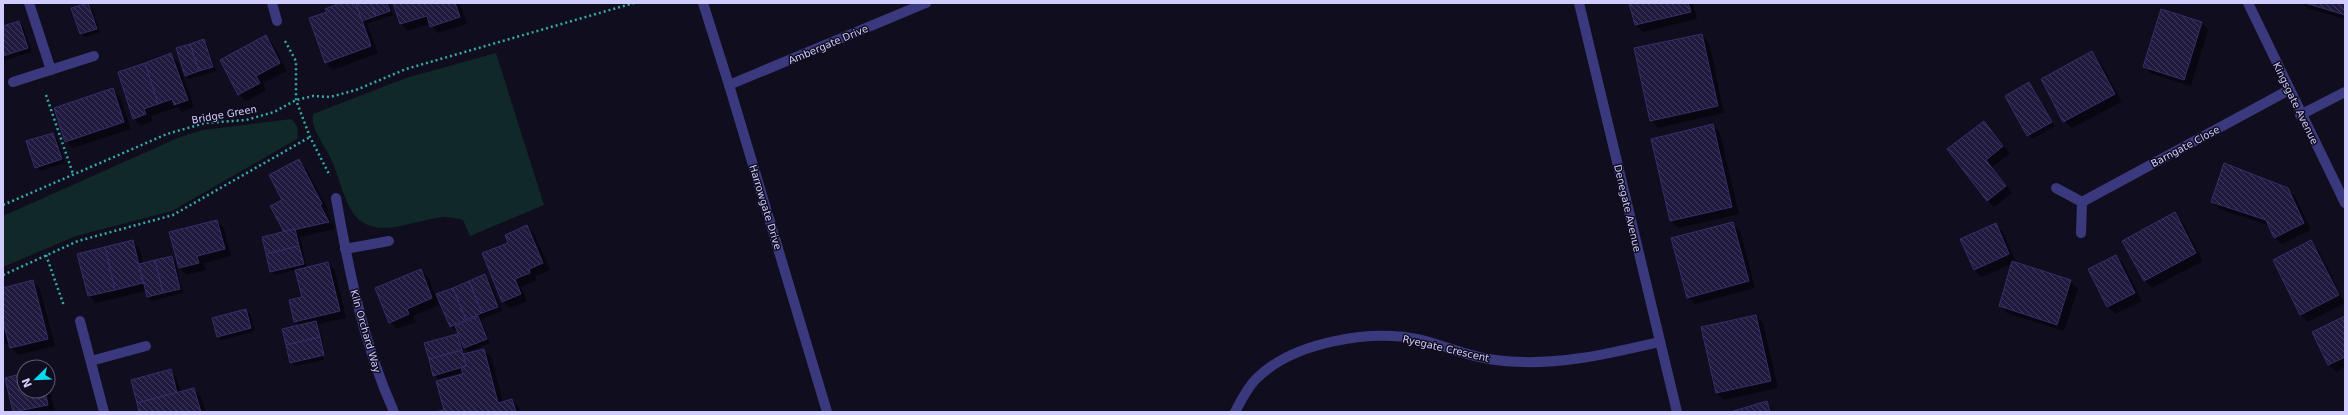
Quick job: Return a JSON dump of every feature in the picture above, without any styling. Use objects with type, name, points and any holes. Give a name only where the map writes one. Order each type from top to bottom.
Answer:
[{"type":"street","points":[[29,3],[51,70]]},
{"type":"street","points":[[272,3],[277,22]]},
{"type":"street","name":"Harrowgate Drive","points":[[703,3],[827,412]]},
{"type":"street","name":"Ambergate Drive","points":[[729,85],[926,3]]},
{"type":"street","name":"Denegate Avenue","points":[[1579,3],[1677,412]]},
{"type":"street","name":"Kingsgate Avenue","points":[[2248,3],[2300,114],[2345,203]]},
{"type":"street","points":[[14,82],[94,56]]},
{"type":"street","name":"Barngate Close","points":[[2082,202],[2289,90]]},
{"type":"street","points":[[2300,114],[2345,92]]},
{"type":"street","points":[[2056,188],[2082,202],[2081,233]]},
{"type":"street","name":"Kiln Orchard Way","points":[[336,198],[345,249],[369,351],[394,412]]},
{"type":"street","points":[[345,249],[389,241]]},
{"type":"street","points":[[80,321],[104,412]]},
{"type":"street","name":"Ryegate Crescent","points":[[1235,412],[1256,379],[1276,363],[1308,349],[1340,340],[1386,335],[1422,340],[1457,352],[1502,361],[1534,362],[1577,360],[1660,342]]},
{"type":"street","points":[[91,360],[146,346]]},
{"type":"path","name":"Bridge Green","points":[[3,205],[167,134],[205,123],[246,120],[274,112],[296,100],[313,96],[330,98],[356,90],[406,69],[499,44],[634,3]]},
{"type":"path","points":[[277,22],[296,61],[296,100],[310,137],[326,164],[336,198]]},
{"type":"path","points":[[39,74],[73,174]]},
{"type":"path","points":[[3,275],[78,241],[173,215],[310,137]]},
{"type":"path","points":[[46,255],[61,304],[80,321]]},
{"type":"green space","points":[[496,53],[544,205],[470,236],[463,220],[449,217],[383,228],[371,226],[361,222],[353,213],[346,201],[330,156],[316,132],[313,114],[406,78]]},
{"type":"green space","points":[[291,119],[297,128],[297,139],[172,211],[76,236],[3,267],[3,216],[180,137],[203,130]]},
{"type":"building","points":[[88,3],[97,29],[80,34],[71,8]]},
{"type":"building","points":[[340,3],[356,3],[371,46],[325,63],[309,18],[327,12],[325,9]]},
{"type":"building","points":[[356,3],[371,3],[376,16],[362,21]]},
{"type":"building","points":[[371,3],[387,3],[390,11],[376,16]]},
{"type":"building","points":[[393,3],[455,3],[460,17],[430,27],[427,16],[400,24]]},
{"type":"building","points":[[1629,3],[1688,3],[1691,12],[1635,25]]},
{"type":"building","points":[[2305,3],[2345,3],[2345,15]]},
{"type":"building","points":[[2161,9],[2202,22],[2184,80],[2143,67]]},
{"type":"building","points":[[19,21],[28,48],[3,56],[3,26]]},
{"type":"building","points":[[1702,34],[1718,106],[1650,121],[1634,48]]},
{"type":"building","points":[[266,35],[280,63],[256,76],[260,83],[238,95],[220,60]]},
{"type":"building","points":[[204,39],[213,67],[199,71],[190,44]]},
{"type":"building","points":[[190,44],[199,71],[185,76],[176,48]]},
{"type":"building","points":[[2092,51],[2115,94],[2063,122],[2041,79]]},
{"type":"building","points":[[171,53],[188,100],[174,105],[172,99],[158,104],[145,63]]},
{"type":"building","points":[[145,63],[158,104],[144,109],[146,114],[133,119],[118,72]]},
{"type":"building","points":[[2029,82],[2052,122],[2027,136],[2005,96]]},
{"type":"building","points":[[113,88],[124,122],[65,142],[54,108]]},
{"type":"building","points":[[1984,121],[2003,146],[1986,160],[2006,186],[1987,201],[1947,149]]},
{"type":"building","points":[[1713,124],[1732,207],[1670,221],[1651,139]]},
{"type":"building","points":[[53,133],[62,159],[35,168],[26,141]]},
{"type":"building","points":[[299,159],[322,204],[320,205],[329,222],[284,232],[270,206],[282,200],[269,175]]},
{"type":"building","points":[[2224,163],[2288,188],[2304,223],[2274,238],[2266,220],[2211,202]]},
{"type":"building","points":[[2175,212],[2196,253],[2144,281],[2122,241]]},
{"type":"building","points":[[217,220],[225,249],[197,256],[199,263],[179,268],[169,232]]},
{"type":"building","points":[[1733,222],[1749,281],[1687,298],[1671,238]]},
{"type":"building","points":[[1996,223],[2009,254],[1974,270],[1960,239]]},
{"type":"building","points":[[527,225],[543,263],[529,269],[530,273],[515,279],[521,294],[502,302],[482,253],[508,243],[505,235]]},
{"type":"building","points":[[295,229],[299,246],[266,254],[262,237]]},
{"type":"building","points":[[133,240],[143,283],[115,290],[105,247]]},
{"type":"building","points":[[2311,240],[2339,295],[2300,315],[2273,260]]},
{"type":"building","points":[[299,246],[304,264],[270,272],[266,254]]},
{"type":"building","points":[[105,247],[115,290],[88,296],[77,254]]},
{"type":"building","points":[[2116,255],[2135,293],[2107,307],[2088,269]]},
{"type":"building","points":[[172,256],[180,289],[163,293],[155,260]]},
{"type":"building","points":[[155,260],[163,293],[147,297],[139,264]]},
{"type":"building","points":[[2012,261],[2071,280],[2057,325],[1999,306]]},
{"type":"building","points":[[328,262],[340,311],[294,322],[289,300],[302,297],[295,270]]},
{"type":"building","points":[[421,269],[432,298],[407,309],[409,314],[389,323],[375,288]]},
{"type":"building","points":[[485,274],[498,307],[482,313],[469,281]]},
{"type":"building","points":[[33,280],[48,339],[10,348],[3,322],[3,288]]},
{"type":"building","points":[[469,281],[482,313],[466,320],[453,288]]},
{"type":"building","points":[[453,288],[466,320],[450,327],[436,294]]},
{"type":"building","points":[[246,309],[251,328],[217,337],[212,318]]},
{"type":"building","points":[[1756,315],[1771,381],[1716,393],[1701,327]]},
{"type":"building","points":[[478,316],[487,339],[464,348],[455,326]]},
{"type":"building","points":[[2345,316],[2345,357],[2328,365],[2312,332]]},
{"type":"building","points":[[316,321],[320,337],[286,345],[282,329]]},
{"type":"building","points":[[457,334],[462,350],[429,359],[424,343]]},
{"type":"building","points":[[320,337],[324,355],[290,363],[286,345]]},
{"type":"building","points":[[484,349],[498,403],[512,399],[516,412],[435,412],[444,410],[436,381],[463,374],[461,368],[466,366],[463,354]]},
{"type":"building","points":[[462,350],[466,366],[433,376],[429,359]]},
{"type":"building","points":[[171,369],[177,393],[137,403],[131,380]]},
{"type":"building","points":[[16,375],[16,399],[47,399],[48,405],[13,412],[5,378]]},
{"type":"building","points":[[194,388],[201,412],[139,412],[137,403]]},
{"type":"building","points":[[1767,401],[1770,412],[1730,412]]}]
